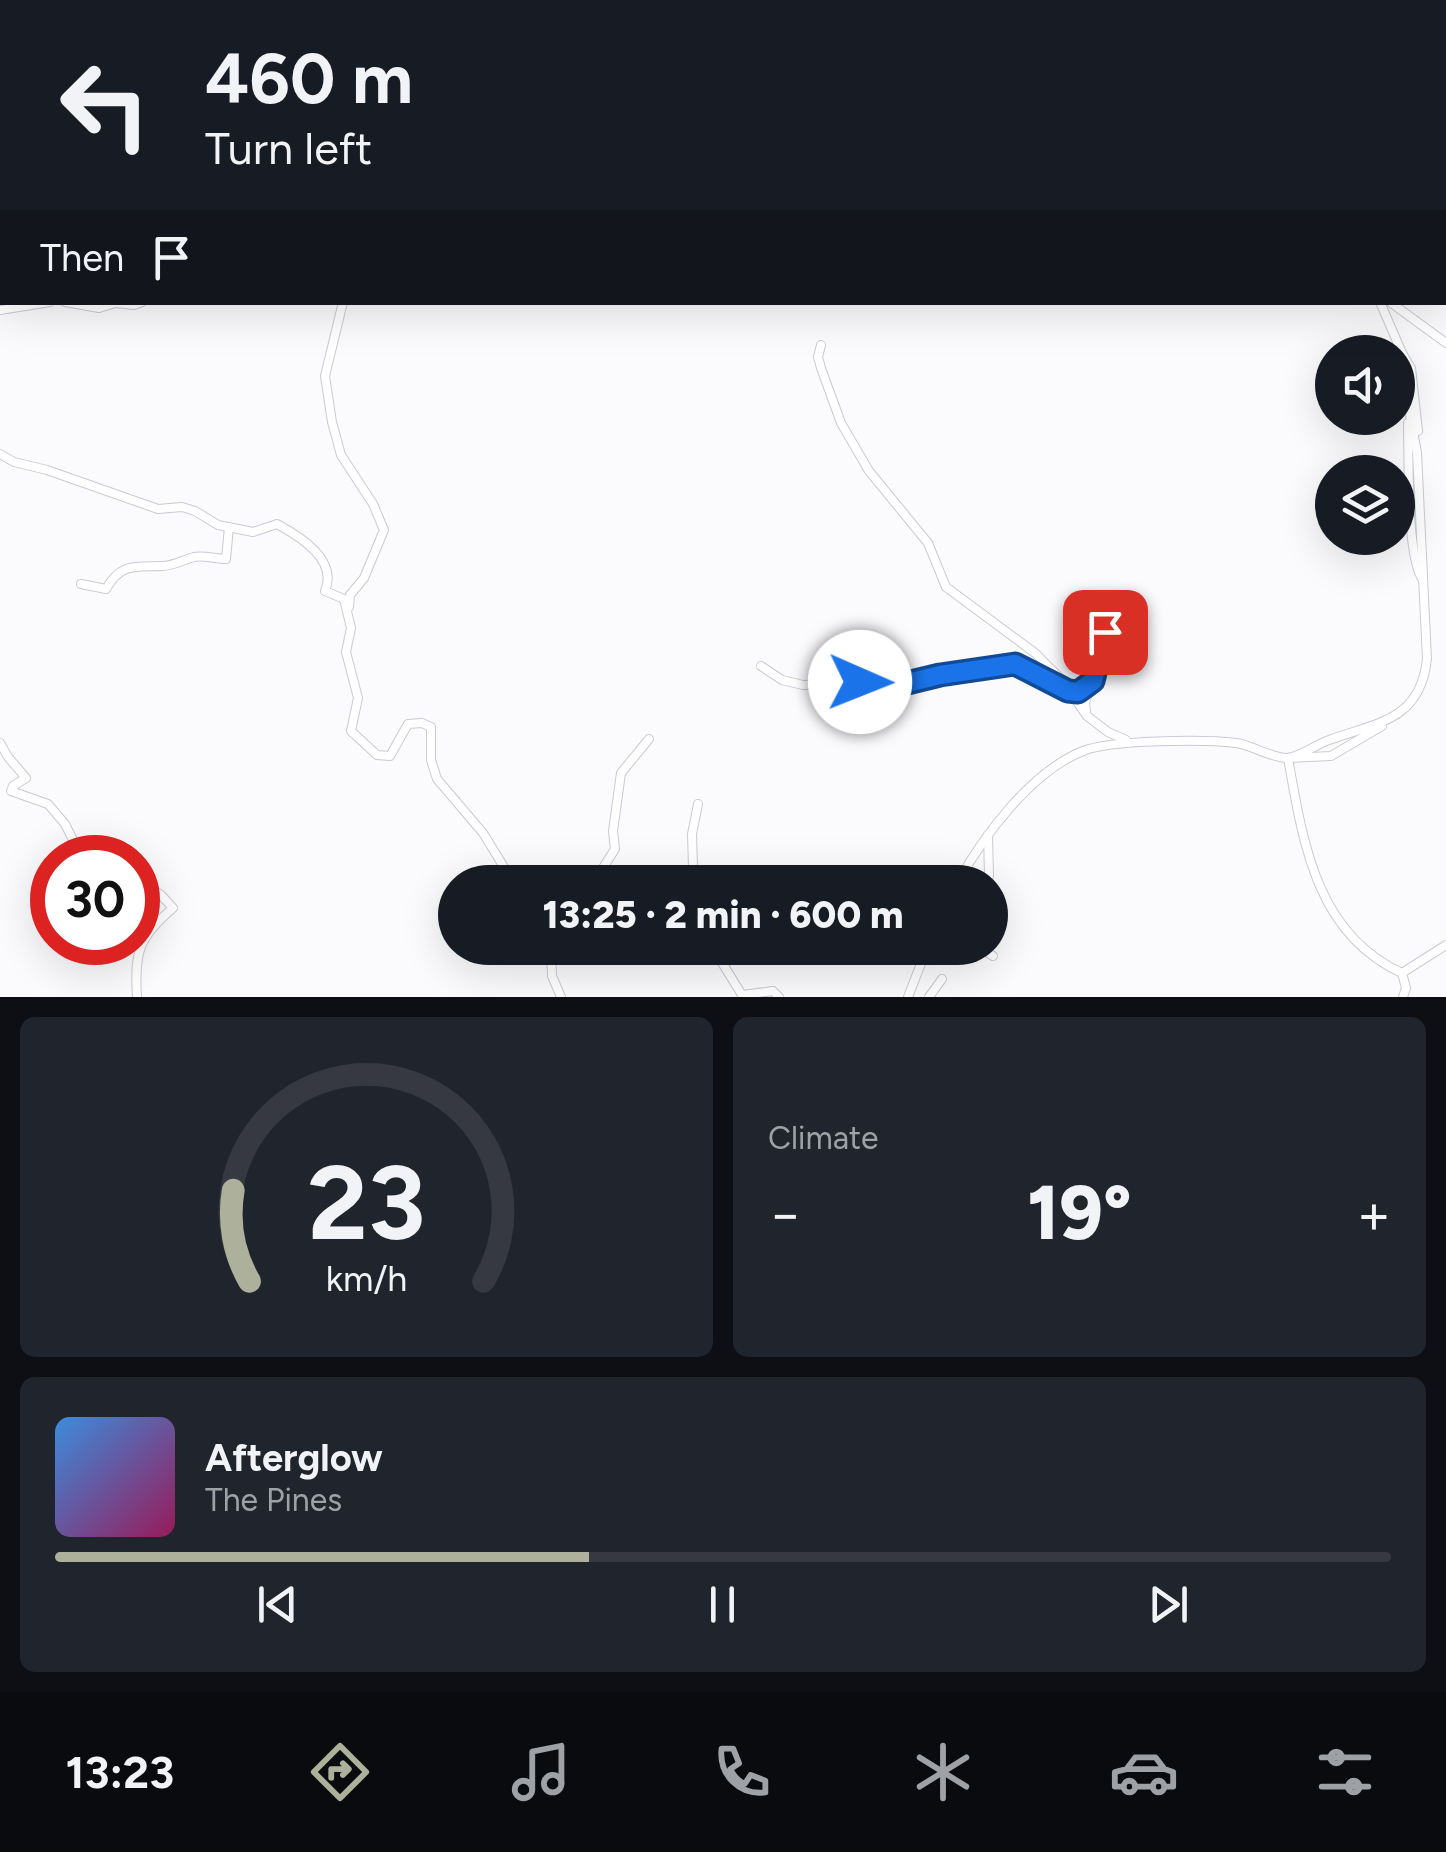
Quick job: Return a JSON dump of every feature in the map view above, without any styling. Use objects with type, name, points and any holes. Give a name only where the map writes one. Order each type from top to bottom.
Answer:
[{"type":"street","points":[[0,310],[31,305]]},
{"type":"street","points":[[82,305],[108,305]]},
{"type":"street","points":[[342,305],[325,376],[332,422],[340,455],[374,504],[384,530],[364,578],[350,595],[348,612]]},
{"type":"street","points":[[1381,305],[1394,335]]},
{"type":"street","points":[[1394,305],[1446,344]]},
{"type":"street","points":[[820,345],[818,357],[841,424],[869,471],[928,543],[946,587],[1060,678],[1087,716],[1112,736],[1111,744]]},
{"type":"street","points":[[1415,407],[1421,454],[1417,453]]},
{"type":"street","points":[[1409,435],[1411,532],[1417,572],[1423,580]]},
{"type":"street","points":[[969,865],[988,834],[1052,767],[1085,750],[1111,744],[1238,743],[1288,758],[1330,756],[1396,716],[1414,700],[1424,683],[1427,659],[1413,435]]},
{"type":"street","points":[[0,454],[158,509],[182,507],[195,511],[229,528],[254,532],[277,524],[317,550],[329,578],[326,591],[344,600],[348,612],[351,628],[346,652],[358,698],[351,731],[378,755],[390,756],[408,724],[432,727],[431,760],[437,779],[466,818],[483,833],[503,865]]},
{"type":"street","points":[[0,465],[14,462]]},
{"type":"street","points":[[81,584],[106,589],[112,577],[140,563],[158,567],[181,564],[195,557],[226,559],[229,528]]},
{"type":"street","points":[[1087,716],[1085,703],[1105,632]]},
{"type":"street","points":[[761,666],[782,680],[803,684],[907,683],[1015,664],[1068,691],[1078,692],[1093,681]]},
{"type":"street","points":[[1288,758],[1396,716]]},
{"type":"street","points":[[1108,732],[1141,743]]},
{"type":"street","points":[[604,865],[614,849],[622,773],[649,739]]},
{"type":"street","points":[[0,743],[4,759],[26,778],[11,791],[48,804],[70,835]]},
{"type":"street","points":[[1288,758],[1313,870],[1328,904],[1351,940],[1378,962],[1402,973],[1446,945]]},
{"type":"street","points":[[693,865],[692,834],[698,804]]},
{"type":"street","points":[[988,834],[989,865]]},
{"type":"street","points":[[160,893],[173,908],[160,919]]},
{"type":"street","points":[[137,965],[138,997]]},
{"type":"street","points":[[552,965],[561,997]]},
{"type":"street","points":[[723,965],[742,995],[773,991],[779,997]]},
{"type":"street","points":[[908,997],[920,965]]},
{"type":"street","points":[[1402,973],[1406,988],[1403,997]]},
{"type":"street","points":[[928,997],[942,980]]},
{"type":"route","points":[[860,682],[907,683],[1015,664],[1068,691],[1078,692],[1093,681],[1105,632]]}]
